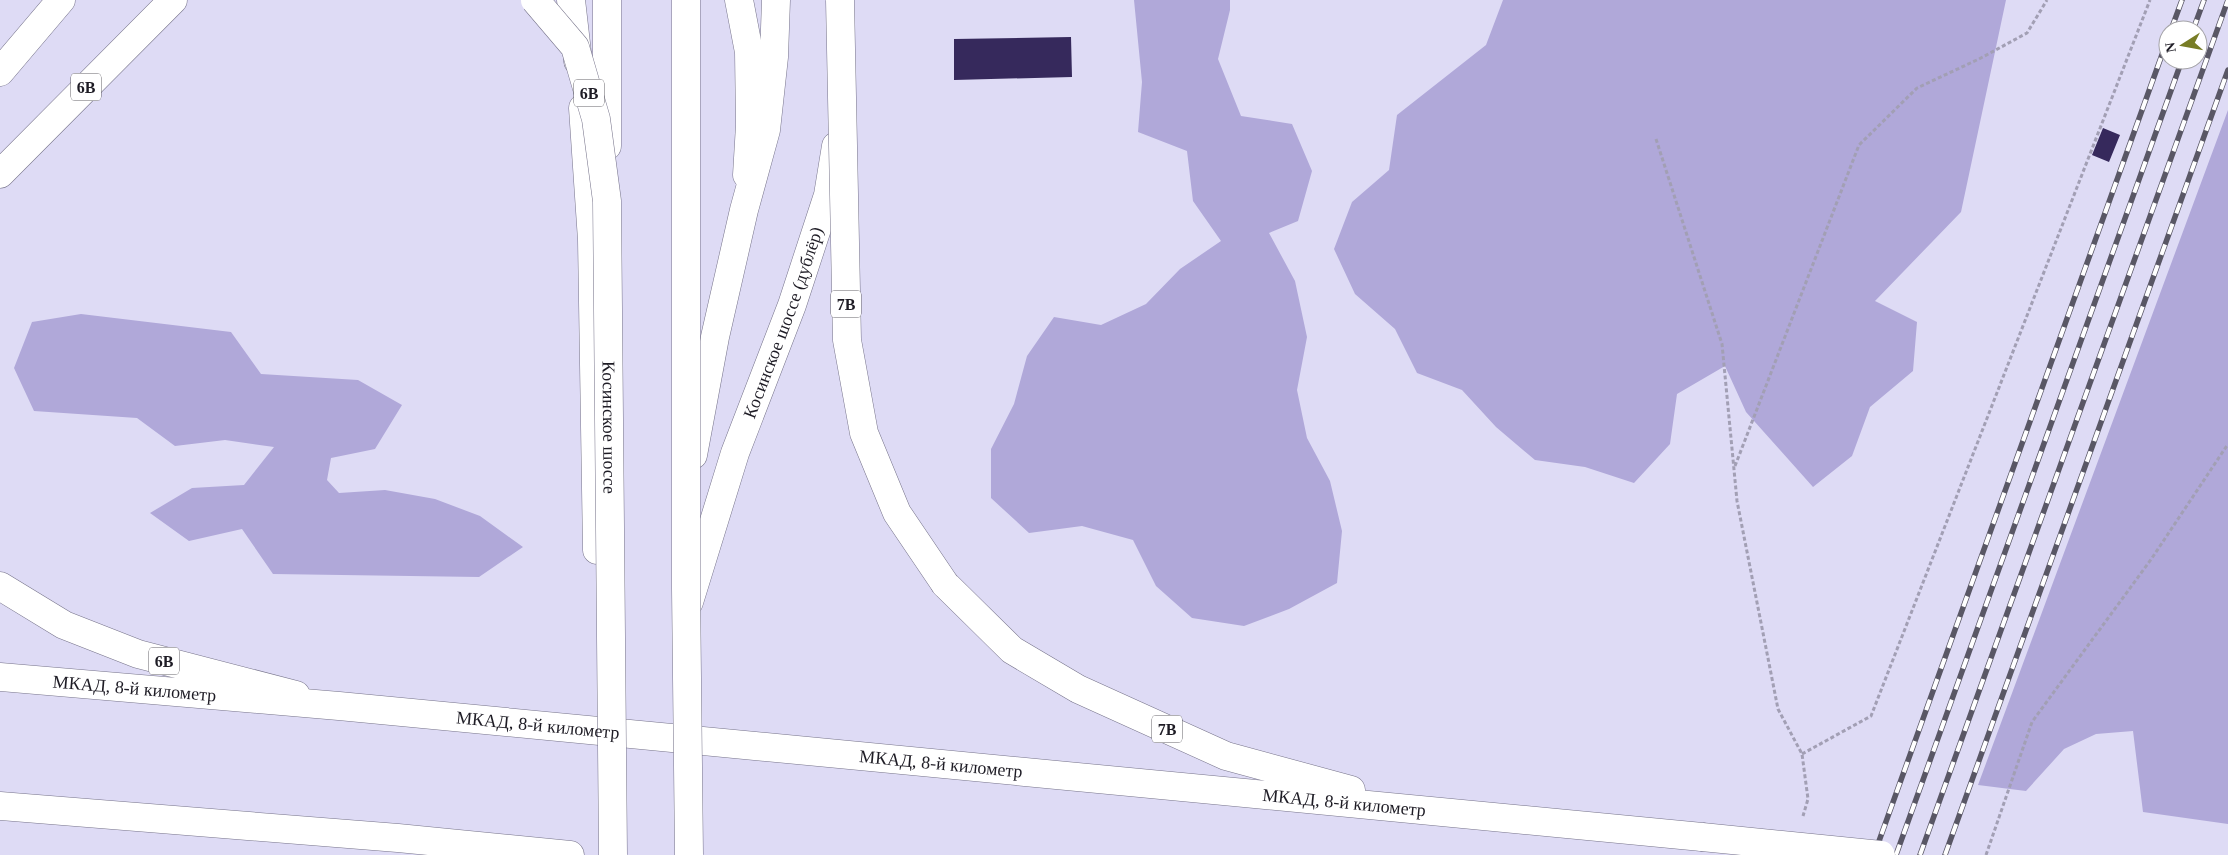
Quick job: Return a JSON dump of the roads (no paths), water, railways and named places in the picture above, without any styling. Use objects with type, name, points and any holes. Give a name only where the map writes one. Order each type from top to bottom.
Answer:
[{"type":"main road","points":[[0,72],[61,0]]},
{"type":"main road","name":"6B","points":[[0,174],[173,0]]},
{"type":"main road","name":"6B","points":[[535,0],[575,47],[596,119],[607,201]]},
{"type":"main road","points":[[571,0],[580,82],[592,240],[598,628]]},
{"type":"main road","name":"Косинское шоссе","points":[[607,0],[613,855]]},
{"type":"main road","points":[[686,0],[686,589],[690,855]]},
{"type":"main road","points":[[739,0],[750,52],[750,125],[744,210]]},
{"type":"main road","points":[[744,210],[766,130],[774,57],[776,0]]},
{"type":"main road","name":"7B","points":[[840,0],[847,340],[864,433],[897,513],[945,584],[1012,650],[1078,689],[1226,756],[1422,810]]},
{"type":"main road","name":"Косинское шоссе (дублёр)","points":[[744,210],[715,337],[688,481],[679,560],[678,636],[735,453],[792,305],[828,195],[842,104],[848,0]]},
{"type":"main road","name":"6B","points":[[0,586],[64,625],[138,654],[338,706]]},
{"type":"main road","name":"МКАД, 8-й километр","points":[[0,678],[338,706],[1881,855]]},
{"type":"main road","points":[[0,806],[388,837],[570,855]]},
{"type":"railway","points":[[2175,20],[2182,0]]},
{"type":"railway","points":[[2197,20],[2204,0]]},
{"type":"railway","points":[[1920,855],[2228,0]]},
{"type":"railway","points":[[1874,855],[2158,66]]},
{"type":"railway","points":[[1896,855],[2178,70]]},
{"type":"railway","points":[[1945,855],[2228,70]]}]
